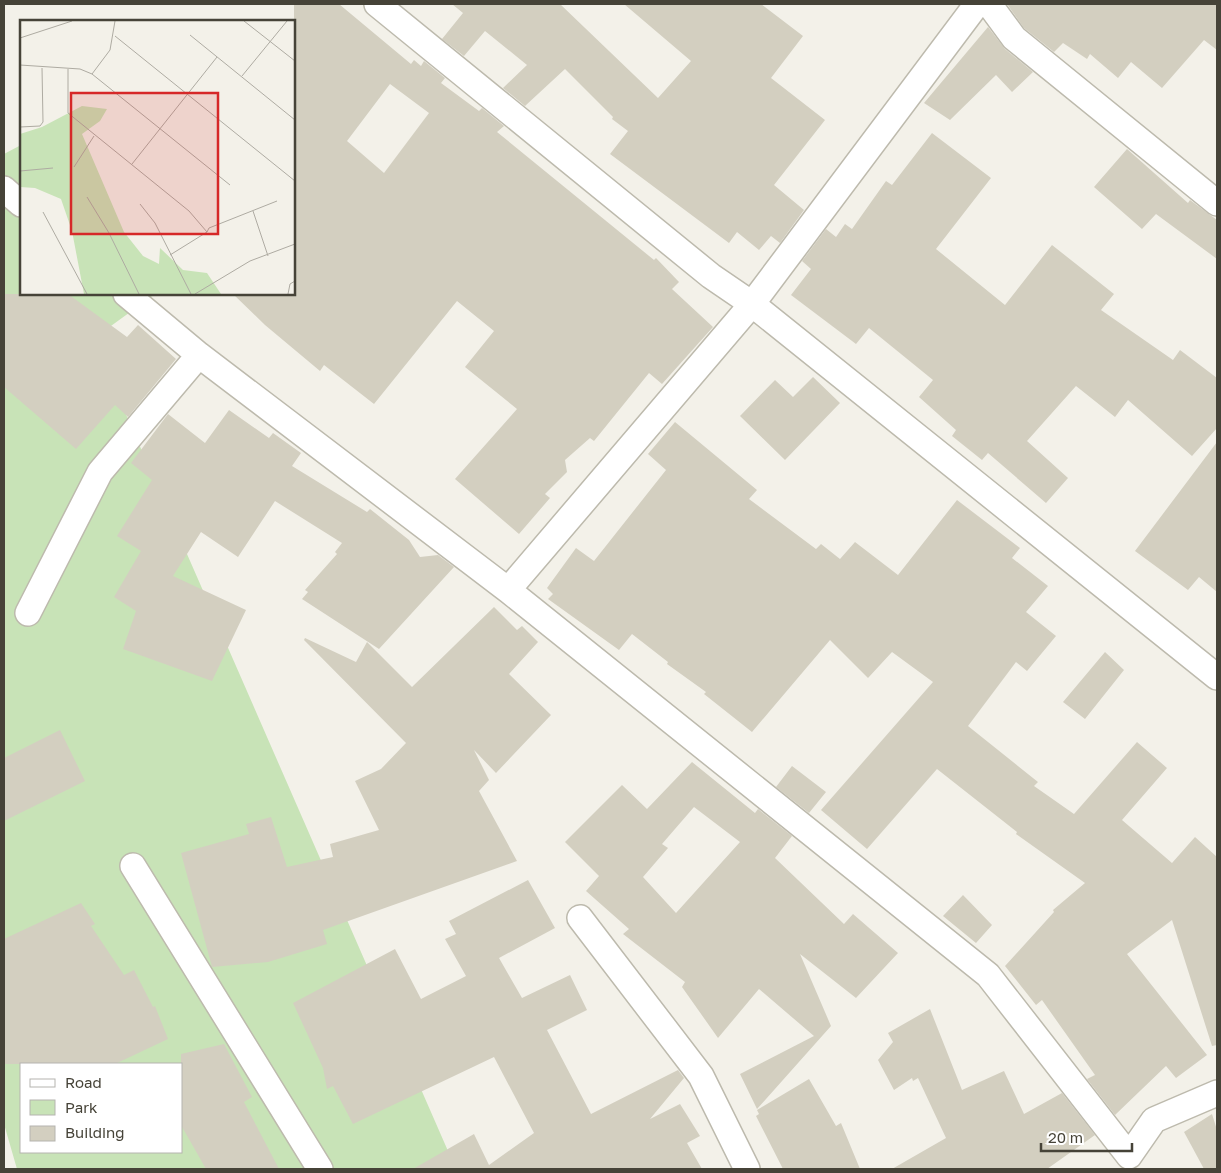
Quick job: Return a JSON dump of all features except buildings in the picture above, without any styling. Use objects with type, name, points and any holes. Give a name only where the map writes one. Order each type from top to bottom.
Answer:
[{"type":"street","points":[[377,4],[711,276],[752,304],[1217,677]]},
{"type":"street","points":[[508,590],[752,304],[977,4]]},
{"type":"street","points":[[989,4],[1014,38],[1217,203]]},
{"type":"street","points":[[4,189],[20,203]]},
{"type":"street","points":[[127,295],[199,356],[508,590],[988,975],[1122,1162],[1154,1120],[1217,1093]]},
{"type":"street","points":[[28,613],[100,472],[199,356]]},
{"type":"street","points":[[133,866],[320,1169]]},
{"type":"street","points":[[580,918],[702,1076],[746,1169]]},
{"type":"green space","points":[[20,146],[20,295],[154,295],[93,339],[448,1151],[462,1169],[17,1169],[4,1124],[4,154]]}]
